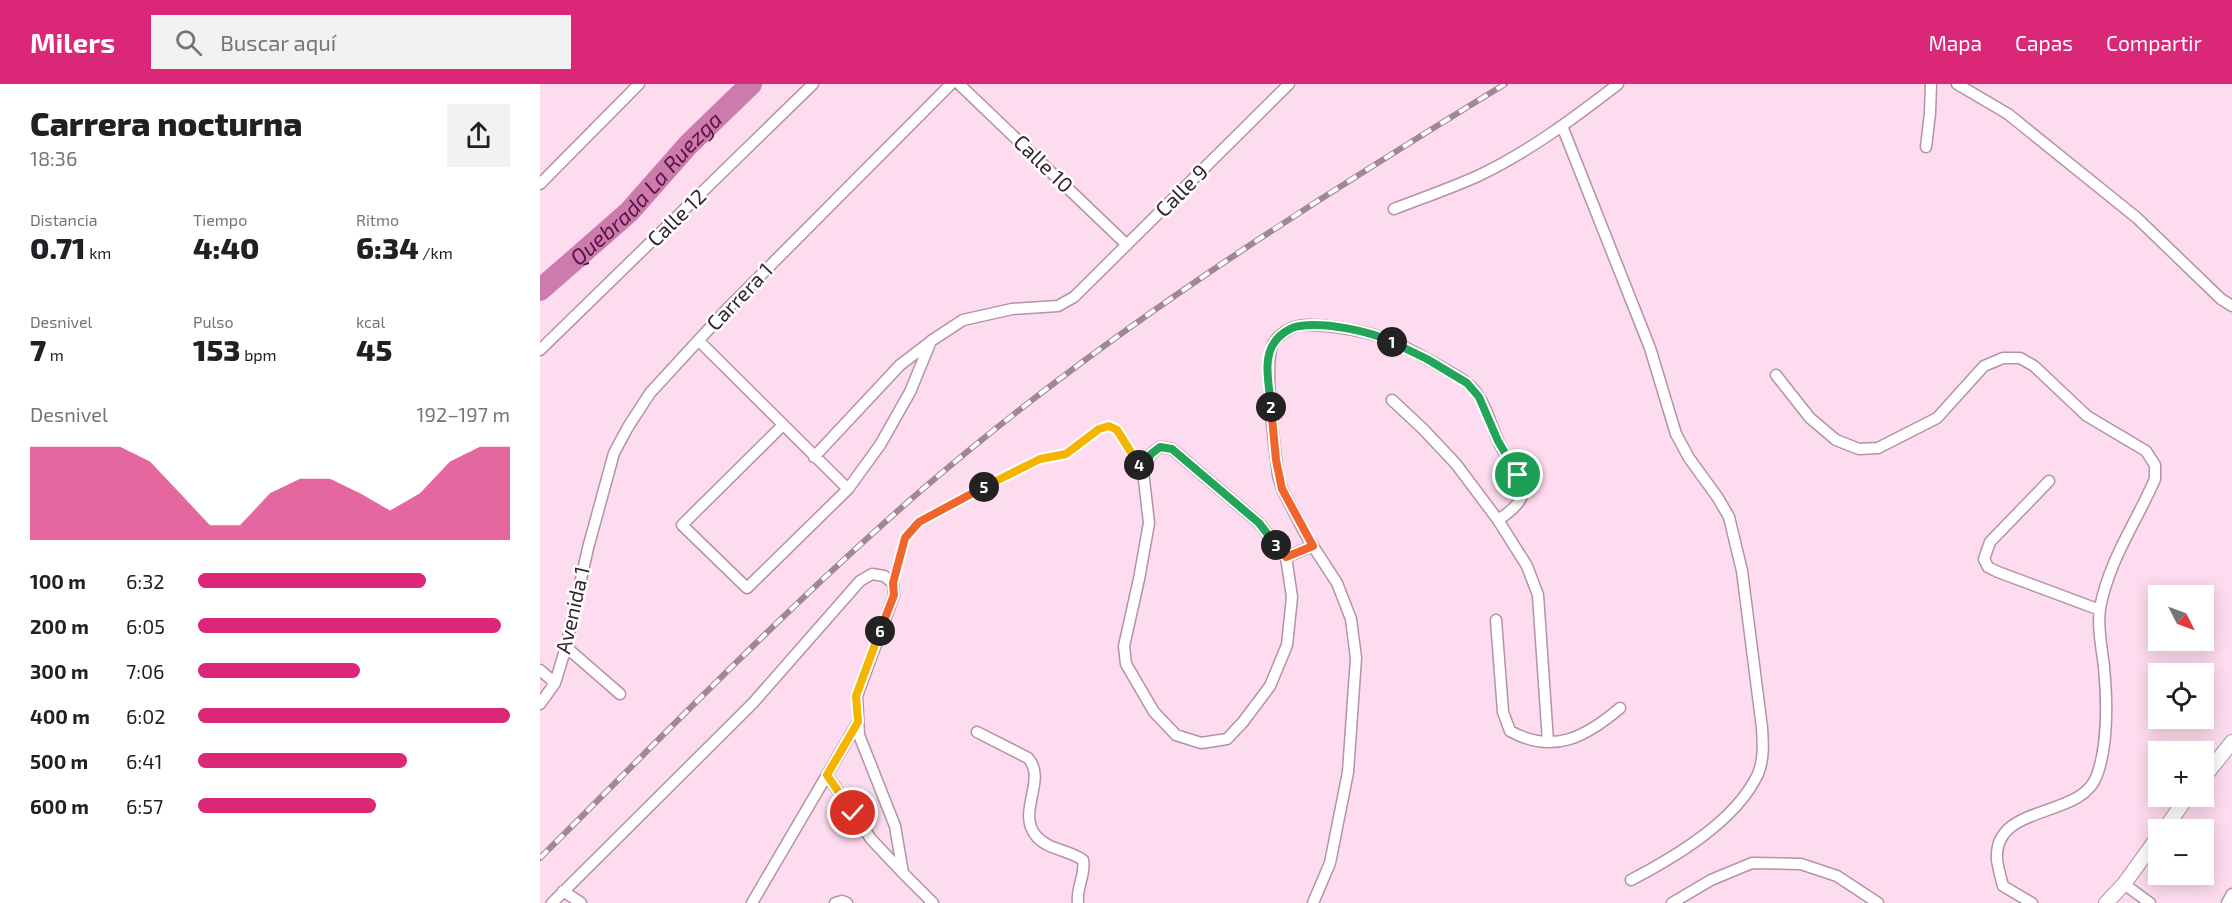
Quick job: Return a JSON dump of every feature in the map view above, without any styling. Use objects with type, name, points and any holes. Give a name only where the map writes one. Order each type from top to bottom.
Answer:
[{"type":"street","points":[[540,184],[639,84]]},
{"type":"street","name":"Calle 12","points":[[540,350],[813,84]]},
{"type":"street","name":"Carrera 1","points":[[588,548],[614,453],[650,393],[730,306],[951,84]]},
{"type":"street","name":"Calle 10","points":[[959,84],[1127,245]]},
{"type":"street","name":"Calle 9","points":[[931,341],[963,320],[1012,309],[1058,306],[1074,297],[1289,84]]},
{"type":"street","points":[[1394,209],[1478,175],[1512,158],[1562,126],[1618,84]]},
{"type":"street","points":[[1926,147],[1930,113],[1930,84]]},
{"type":"street","points":[[1957,84],[2008,114],[2129,212],[2215,293],[2232,306]]},
{"type":"street","points":[[1562,126],[1650,348],[1676,434],[1689,458],[1729,517],[1742,571],[1762,728],[1763,753],[1758,774],[1744,795],[1722,819],[1698,839],[1656,867],[1631,880]]},
{"type":"street","points":[[1313,903],[1330,863],[1348,772],[1356,658],[1351,619],[1337,583],[1313,546],[1282,489],[1278,475],[1268,363],[1273,344],[1284,332],[1299,326],[1332,326],[1383,337],[1427,359],[1467,383],[1479,397],[1498,441],[1523,487],[1522,497],[1516,508],[1498,520]]},
{"type":"street","points":[[699,341],[848,489]]},
{"type":"street","points":[[783,424],[682,525],[747,588],[848,489],[880,445],[910,392],[931,341]]},
{"type":"street","points":[[814,457],[900,365],[931,341]]},
{"type":"street","points":[[1776,375],[1810,418],[1836,440],[1859,449],[1878,448],[1937,418],[1984,366],[2003,358],[2020,358],[2034,366],[2087,416],[2146,451],[2155,465],[2155,480],[2111,566],[2100,610],[2106,683],[2103,752],[2097,778],[2084,794],[2060,806],[2019,820],[2001,837],[1997,859],[2003,886],[2032,903]]},
{"type":"street","points":[[1392,400],[1424,429],[1456,464],[1498,520],[1527,566],[1538,595],[1548,742]]},
{"type":"street","points":[[1160,447],[1172,449],[1259,523],[1286,557],[1292,597],[1287,645],[1270,686],[1227,739],[1201,743],[1176,735],[1154,712],[1126,664],[1124,646],[1149,523],[1143,471],[1151,454],[1160,447]]},
{"type":"street","points":[[2049,481],[1989,542],[1983,560],[1988,567],[1998,572],[2100,610]]},
{"type":"street","points":[[1286,557],[1313,546]]},
{"type":"street","name":"Avenida 1","points":[[540,704],[555,683],[566,647],[588,548]]},
{"type":"street","points":[[552,903],[753,703],[860,581],[872,574],[884,576],[893,583],[894,595],[856,696],[859,735],[895,826],[903,873]]},
{"type":"street","points":[[1496,620],[1503,712],[1505,724],[1510,731],[1528,740],[1565,742],[1584,735],[1620,708]]},
{"type":"street","points":[[566,647],[620,694]]},
{"type":"street","points":[[540,670],[555,683]]},
{"type":"street","points":[[752,903],[858,722]]},
{"type":"street","points":[[977,732],[1028,758],[1034,764],[1035,772],[1028,820],[1038,838],[1046,844],[1074,854],[1083,860],[1085,869],[1078,887],[1078,903]]},
{"type":"street","points":[[2214,764],[2232,742]]},
{"type":"street","points":[[827,775],[872,839],[933,903]]},
{"type":"street","points":[[2106,903],[2124,884],[2148,851]]},
{"type":"street","points":[[1672,903],[1711,880],[1752,863],[1801,864],[1837,876],[1878,903]]},
{"type":"street","points":[[2124,884],[2150,903]]},
{"type":"street","points":[[563,891],[581,903]]},
{"type":"street","points":[[2227,903],[2232,894]]},
{"type":"street","points":[[835,903],[842,901],[846,903]]},
{"type":"lane","points":[[893,583],[905,538],[919,522],[1040,459],[1066,454],[1099,429],[1109,426],[1117,430],[1143,471]]},
{"type":"waterway","name":"Quebrada La Ruezga","points":[[540,290],[629,212],[689,144],[751,84]]},
{"type":"railway","points":[[540,858],[820,582],[917,494],[986,436],[1057,381],[1202,277],[1277,227],[1505,84]]},
{"type":"route","points":[[853,813],[827,775],[858,722],[856,696],[894,595],[893,583],[905,538],[919,522],[1040,459],[1066,454],[1099,429],[1109,426],[1117,430],[1143,471],[1151,454],[1160,447],[1172,449],[1259,523],[1286,557],[1313,546],[1282,489],[1278,475],[1268,363],[1273,344],[1284,332],[1299,326],[1332,326],[1383,337],[1427,359],[1467,383],[1479,397],[1498,441],[1518,475]]}]
